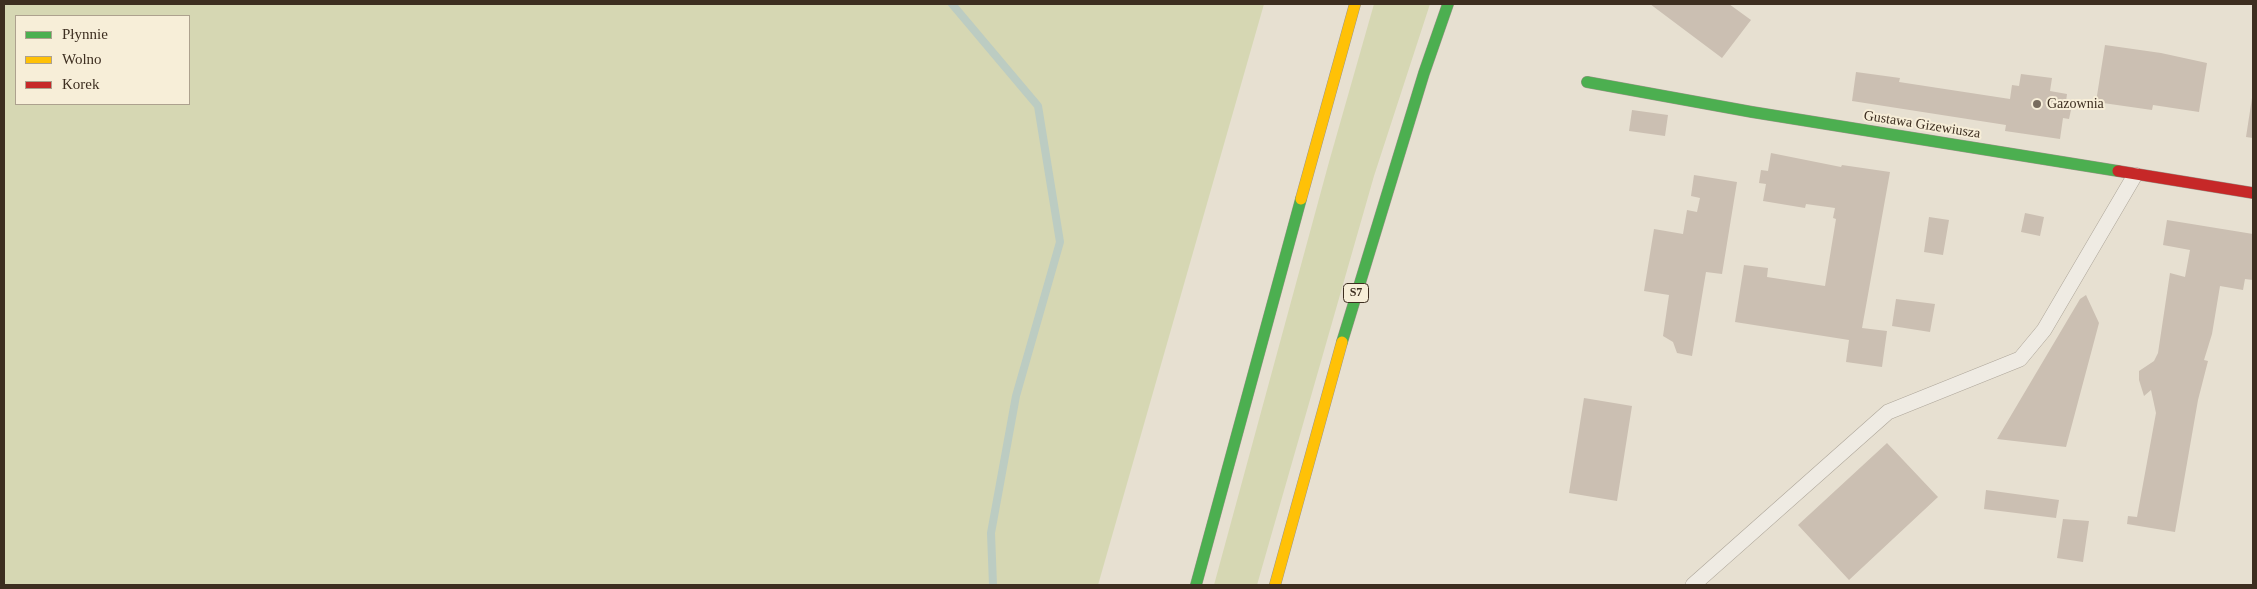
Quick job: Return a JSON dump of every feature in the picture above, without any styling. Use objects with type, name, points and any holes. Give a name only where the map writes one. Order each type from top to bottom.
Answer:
[{"type":"main road","points":[[1196,585],[1355,4]]},
{"type":"main road","name":"S7","points":[[1275,585],[1350,312],[1424,73],[1448,4]]},
{"type":"main road","name":"Gustawa Gizewiusza","points":[[1587,82],[1752,112],[2253,193]]},
{"type":"lane","points":[[1693,585],[1888,412],[2020,358],[2044,330],[2135,175]]},
{"type":"green space","points":[[4,4],[1264,4],[1098,585],[4,585]]},
{"type":"green space","points":[[1374,4],[1430,4],[1374,176],[1257,585],[1214,585],[1329,162]]},
{"type":"building","points":[[1650,4],[1729,4],[1751,20],[1722,58]]},
{"type":"building","points":[[2105,45],[2161,53],[2207,63],[2199,112],[2153,105],[2152,110],[2096,102]]},
{"type":"building","points":[[1856,72],[1900,78],[1899,82],[2010,99],[2012,85],[2019,86],[2021,74],[2052,78],[2050,91],[2067,94],[2065,109],[2071,110],[2069,119],[2063,118],[2060,139],[2005,131],[2006,125],[1852,101]]},
{"type":"building","points":[[2253,98],[2253,138],[2246,137]]},
{"type":"building","points":[[1632,110],[1668,115],[1665,136],[1629,131]]},
{"type":"building","points":[[1771,153],[1841,167],[1842,165],[1890,172],[1862,328],[1887,331],[1882,367],[1846,362],[1849,340],[1735,322],[1744,265],[1768,268],[1767,277],[1825,286],[1836,219],[1833,218],[1835,208],[1806,204],[1805,208],[1763,201],[1766,184],[1759,183],[1761,170],[1768,171]]},
{"type":"building","points":[[1694,175],[1737,182],[1722,274],[1706,272],[1692,356],[1677,353],[1673,342],[1663,336],[1669,295],[1644,291],[1654,229],[1683,234],[1687,210],[1697,212],[1700,198],[1691,196]]},
{"type":"building","points":[[2025,213],[2044,217],[2040,236],[2021,232]]},
{"type":"building","points":[[1929,217],[1949,220],[1943,255],[1924,252]]},
{"type":"building","points":[[2167,220],[2253,234],[2253,280],[2245,279],[2243,290],[2220,286],[2212,334],[2204,360],[2208,361],[2198,400],[2175,532],[2127,524],[2128,516],[2137,517],[2156,413],[2151,390],[2144,396],[2139,380],[2139,371],[2154,361],[2158,353],[2170,273],[2185,277],[2190,250],[2163,245]]},
{"type":"building","points":[[2086,295],[2099,323],[2066,447],[1997,439],[2080,299]]},
{"type":"building","points":[[1896,299],[1935,304],[1930,332],[1892,326]]},
{"type":"building","points":[[1584,398],[1632,406],[1617,501],[1569,493]]},
{"type":"building","points":[[1887,443],[1938,497],[1849,580],[1798,525]]},
{"type":"building","points":[[1986,490],[2059,500],[2056,518],[1984,509]]},
{"type":"building","points":[[2063,519],[2089,521],[2083,562],[2057,558]]},
{"type":"waterway","points":[[952,4],[1038,106],[1060,242],[1016,396],[991,533],[993,585]]},
{"type":"traffic: fast","points":[[1342,342],[1424,73],[1448,4]]},
{"type":"traffic: fast","points":[[1587,82],[1752,112],[2118,171]]},
{"type":"traffic: fast","points":[[1196,585],[1301,199]]},
{"type":"traffic: slow","points":[[1301,199],[1355,4]]},
{"type":"traffic: slow","points":[[1275,585],[1342,342]]},
{"type":"traffic: jam","points":[[2118,171],[2253,193]]},
{"type":"place","name":"Gazownia","points":[[2037,104]]}]
